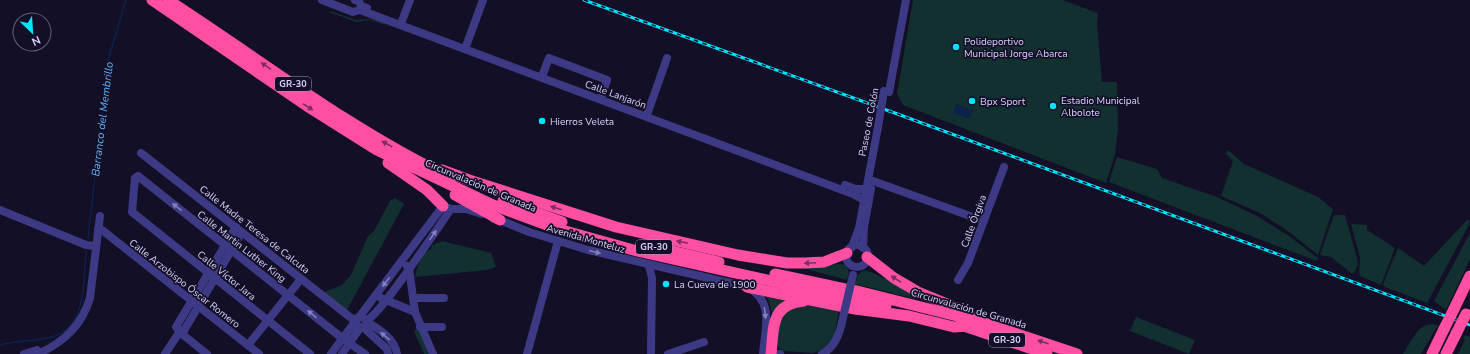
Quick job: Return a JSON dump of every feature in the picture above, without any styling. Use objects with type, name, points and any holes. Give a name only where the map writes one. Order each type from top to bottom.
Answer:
[{"type":"highway","points":[[144,0],[182,24],[195,29]]},
{"type":"highway","name":"Circunvalación de Granada","points":[[152,0],[307,106],[377,150],[403,164],[494,205],[558,229],[680,261],[948,313],[1008,330],[1077,354]]},
{"type":"highway","name":"Circunvalación de Granada","points":[[168,0],[326,107],[421,163],[494,197],[588,230],[848,294],[966,326],[1047,354]]},
{"type":"highway","points":[[377,150],[388,162],[427,190],[447,207]]},
{"type":"highway","points":[[421,163],[432,165],[469,180],[616,227],[738,255],[787,263],[805,263],[828,261],[849,250]]},
{"type":"highway","points":[[403,164],[411,172],[500,220]]},
{"type":"highway","points":[[865,252],[894,278],[918,292],[998,324],[1008,330]]},
{"type":"highway","points":[[1432,354],[1470,276]]},
{"type":"highway","points":[[747,288],[808,301],[909,316],[954,327],[966,326]]},
{"type":"highway","points":[[779,354],[768,350],[777,314],[787,305],[808,301]]},
{"type":"highway","points":[[1452,354],[1469,313]]},
{"type":"highway","points":[[1446,354],[1459,334]]},
{"type":"street","name":"Calle Lanjarón","points":[[322,0],[353,12],[358,5]]},
{"type":"street","points":[[402,21],[410,0]]},
{"type":"street","points":[[465,47],[483,0]]},
{"type":"street","name":"Paseo de Colón","points":[[887,91],[901,0]]},
{"type":"street","name":"Paseo de Colón","points":[[849,250],[859,228],[906,0]]},
{"type":"street","name":"Calle Lanjarón","points":[[358,5],[465,47],[602,95],[851,187],[866,189]]},
{"type":"street","name":"Calle Lanjarón","points":[[358,5],[853,194],[864,200]]},
{"type":"street","name":"Calle Lanjarón","points":[[543,74],[549,58],[607,80],[602,95]]},
{"type":"street","points":[[648,112],[668,58]]},
{"type":"street","name":"Paseo de Colón","points":[[865,252],[864,226],[873,181],[880,127]]},
{"type":"street","name":"Calle Madre Teresa de Calcuta","points":[[141,153],[303,280],[361,323]]},
{"type":"street","name":"Calle Órgiva","points":[[958,280],[968,263],[1004,167]]},
{"type":"street","name":"Calle Martin Luther King","points":[[132,212],[135,178],[138,176],[342,338],[365,354]]},
{"type":"street","points":[[873,181],[984,220]]},
{"type":"street","points":[[342,354],[350,344],[376,295],[412,248],[447,207]]},
{"type":"street","points":[[331,354],[342,338],[361,323],[371,318],[385,301],[420,254],[447,207]]},
{"type":"street","name":"Avenida Monteluz","points":[[447,207],[466,209],[558,241],[649,266],[755,291],[764,303],[768,350]]},
{"type":"street","points":[[0,210],[86,245],[96,246]]},
{"type":"street","name":"Calle Víctor Jara","points":[[132,212],[310,354]]},
{"type":"street","points":[[24,354],[37,353],[60,342],[82,318],[90,298],[100,216]]},
{"type":"street","name":"Calle Arzobispo Óscar Romero","points":[[98,229],[102,230],[193,307],[253,349]]},
{"type":"street","points":[[165,354],[181,332],[208,272],[224,245],[239,229]]},
{"type":"street","points":[[193,307],[215,278],[231,250],[239,229]]},
{"type":"street","points":[[527,354],[558,241]]},
{"type":"street","points":[[822,354],[833,345],[841,327],[854,271],[864,264],[865,252],[858,246],[849,250],[847,260],[854,271]]},
{"type":"street","points":[[412,248],[420,254]]},
{"type":"street","points":[[401,262],[409,268],[415,312],[420,327],[433,354]]},
{"type":"street","points":[[649,266],[652,278],[651,354]]},
{"type":"street","points":[[253,349],[270,322],[303,280]]},
{"type":"street","points":[[376,295],[385,301],[415,312]]},
{"type":"street","points":[[413,298],[444,298]]},
{"type":"street","points":[[361,323],[387,349],[388,354]]},
{"type":"street","points":[[361,323],[393,342],[397,354]]},
{"type":"street","points":[[420,327],[442,327]]},
{"type":"street","points":[[181,332],[207,354]]},
{"type":"street","points":[[668,354],[704,342]]},
{"type":"green space","points":[[913,0],[1062,0],[1098,13],[1097,23],[1102,82],[1117,82],[1118,129],[1115,154],[1106,183],[903,105],[897,94]]},
{"type":"green space","points":[[330,11],[356,20],[370,19],[384,22],[385,25],[370,20],[356,22],[329,12]]},
{"type":"green space","points":[[1228,150],[1244,164],[1318,197],[1333,209],[1318,255],[1289,232],[1262,214],[1221,196],[1233,161],[1226,154]]},
{"type":"green space","points":[[1117,157],[1157,169],[1162,178],[1217,197],[1257,216],[1289,236],[1318,258],[1317,261],[1109,182]]},
{"type":"green space","points":[[395,198],[404,204],[347,310],[324,292],[342,285],[351,275],[368,236],[374,231],[390,201]]},
{"type":"green space","points":[[1334,215],[1345,215],[1357,258],[1358,265],[1354,273],[1351,273],[1331,257],[1320,255]]},
{"type":"green space","points":[[1468,219],[1470,223],[1427,303],[1385,287],[1383,284],[1398,248],[1424,266]]},
{"type":"green space","points":[[1351,224],[1367,225],[1367,230],[1395,248],[1381,285],[1360,276],[1360,258]]},
{"type":"green space","points":[[1470,233],[1470,259],[1446,310],[1434,301]]},
{"type":"green space","points":[[442,241],[491,253],[496,267],[487,270],[415,277],[420,261],[425,254],[431,249],[432,245]]},
{"type":"green space","points":[[846,265],[849,272],[847,280],[796,266]]},
{"type":"green space","points":[[864,270],[937,304],[855,284],[858,275]]},
{"type":"green space","points":[[765,295],[787,300],[781,303],[772,314],[769,301]]},
{"type":"green space","points":[[810,304],[839,310],[834,336],[826,348],[813,353],[783,351],[778,348],[778,324],[789,308]]},
{"type":"green space","points":[[1136,317],[1195,340],[1189,354],[1130,331]]},
{"type":"green space","points":[[1425,325],[1438,325],[1421,354],[1403,354],[1417,331]]},
{"type":"green space","points":[[418,328],[431,354],[424,354],[414,331]]},
{"type":"green space","points":[[1465,335],[1470,337],[1470,354],[1458,354],[1465,340],[1463,339]]},
{"type":"water","points":[[956,104],[973,110],[970,119],[953,113]]},
{"type":"waterway","name":"Barranco del Membrillo","points":[[88,239],[108,60],[126,0]]},
{"type":"waterway","name":"Barranco del Membrillo","points":[[0,345],[55,336],[65,330],[73,322],[78,312],[81,300],[86,252]]},
{"type":"waterway","points":[[426,348],[428,354]]},
{"type":"railway","points":[[584,0],[1470,325]]},
{"type":"place","name":"Polideportivo Municipal Jorge Abarca","points":[[956,47]]},
{"type":"place","name":"Bpx Sport","points":[[972,101]]},
{"type":"place","name":"Estadio Municipal Albolote","points":[[1053,106]]},
{"type":"place","name":"Hierros Veleta","points":[[542,121]]},
{"type":"place","name":"La Cueva de 1900","points":[[666,284]]}]
